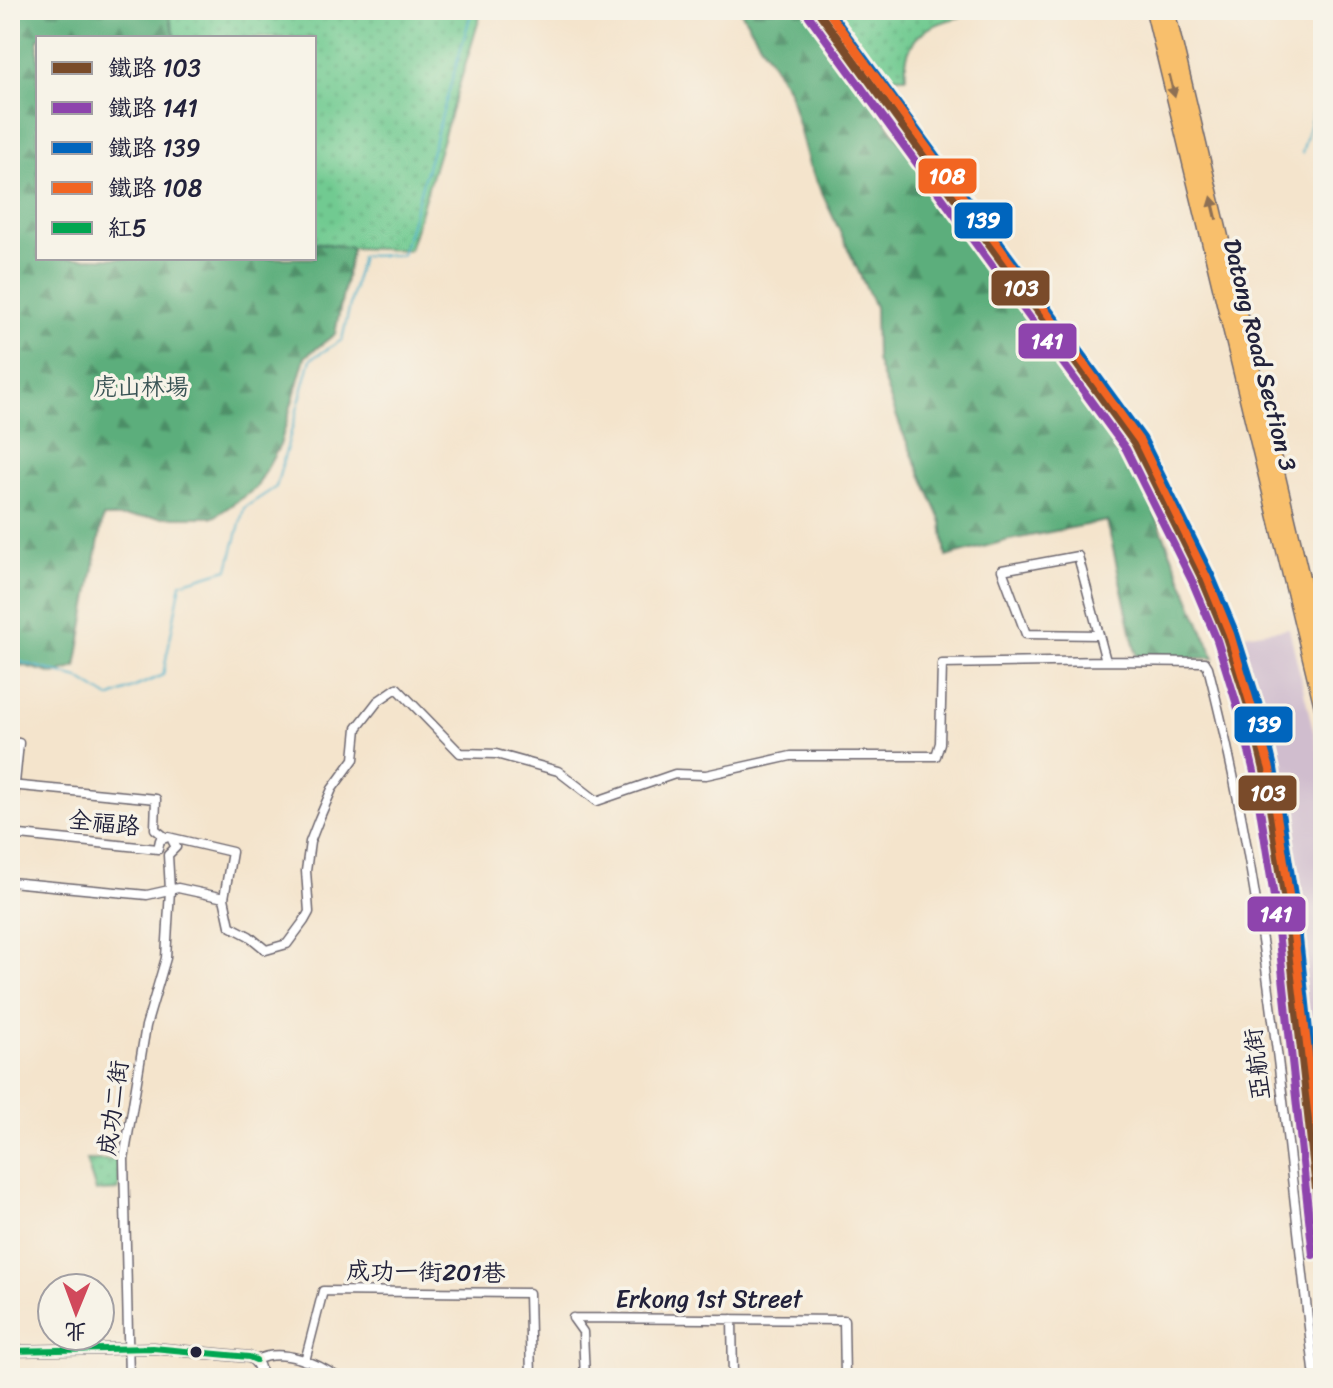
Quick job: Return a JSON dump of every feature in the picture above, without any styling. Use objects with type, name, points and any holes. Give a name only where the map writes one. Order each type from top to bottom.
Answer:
[{"type":"main road","name":"Datong Road Section 3","points":[[1153,10],[1323,711]]},
{"type":"main road","name":"Datong Road Section 3","points":[[1167,10],[1323,666]]},
{"type":"street","points":[[1099,635],[1026,634],[1002,570],[1078,556],[1106,661]]},
{"type":"street","name":"亞航街","points":[[224,898],[230,926],[266,950],[287,944],[309,912],[306,871],[310,842],[332,789],[354,759],[357,728],[378,701],[397,688],[460,753],[496,754],[558,771],[597,801],[675,774],[706,775],[791,756],[936,756],[940,743],[942,664],[1205,662],[1232,757],[1246,834],[1278,1063],[1315,1378]]},
{"type":"street","points":[[10,742],[19,743],[12,785],[10,834]]},
{"type":"street","points":[[12,785],[156,799],[155,829],[175,842],[171,852],[158,849]]},
{"type":"street","name":"全福路","points":[[10,834],[158,849],[160,840],[166,837],[232,852],[224,898]]},
{"type":"street","name":"成功二街","points":[[129,1378],[124,1159],[146,1026],[166,958],[171,852]]},
{"type":"street","points":[[10,882],[147,895],[178,888],[224,898]]},
{"type":"street","name":"成功一街201巷","points":[[305,1361],[323,1291],[529,1293],[531,1378]]},
{"type":"street","name":"Erkong 1st Street","points":[[585,1378],[583,1332],[573,1318],[844,1320],[845,1378]]},
{"type":"street","points":[[732,1319],[733,1378]]},
{"type":"street","points":[[10,1351],[128,1347],[256,1360],[266,1355],[326,1367],[339,1378]]},
{"type":"street","points":[[256,1360],[260,1378]]},
{"type":"shaded area","points":[[1289,628],[1323,772],[1323,1152],[1283,809],[1265,722],[1237,636]]},
{"type":"green space","name":"虎山林場","points":[[10,10],[167,10],[175,36],[36,36],[36,260],[316,260],[316,242],[352,248],[335,334],[305,357],[280,445],[256,488],[214,517],[103,517],[76,667],[54,674],[10,662]]},
{"type":"green space","points":[[167,10],[482,10],[409,250],[352,248],[316,242],[316,36],[175,36]]},
{"type":"green space","points":[[740,10],[808,10],[912,158],[1066,356],[1144,487],[1214,658],[1137,658],[1107,521],[1009,540],[946,557],[942,522],[902,431],[876,360],[875,307],[809,165],[789,91]]},
{"type":"green space","points":[[834,10],[989,10],[931,27],[911,45],[906,59],[906,77],[883,77]]},
{"type":"green space","points":[[86,1160],[119,1160],[119,1190],[96,1191]]},
{"type":"waterway","points":[[10,659],[78,678],[109,698],[163,675],[181,583],[228,569],[244,508],[276,487],[311,359],[342,340],[361,256],[402,255],[472,10]]},
{"type":"waterway","points":[[1302,153],[1323,83]]},
{"type":"waterway","points":[[1237,253],[1259,358]]},
{"type":"rail line","name":"103","points":[[817,10],[1135,444],[1202,579],[1226,637],[1251,715],[1264,770],[1285,902],[1323,1254]]},
{"type":"rail line","name":"108","points":[[827,10],[1140,441],[1207,578],[1230,634],[1270,769],[1290,901],[1323,1179]]},
{"type":"rail line","name":"139","points":[[829,10],[1143,438],[1211,575],[1236,634],[1261,712],[1274,768],[1295,901],[1323,1161]]},
{"type":"rail line","name":"141","points":[[809,16],[1126,449],[1193,583],[1217,640],[1254,772],[1275,903],[1313,1255]]},
{"type":"transit line","name":"紅5","points":[[10,1351],[153,1348],[256,1360]]}]
